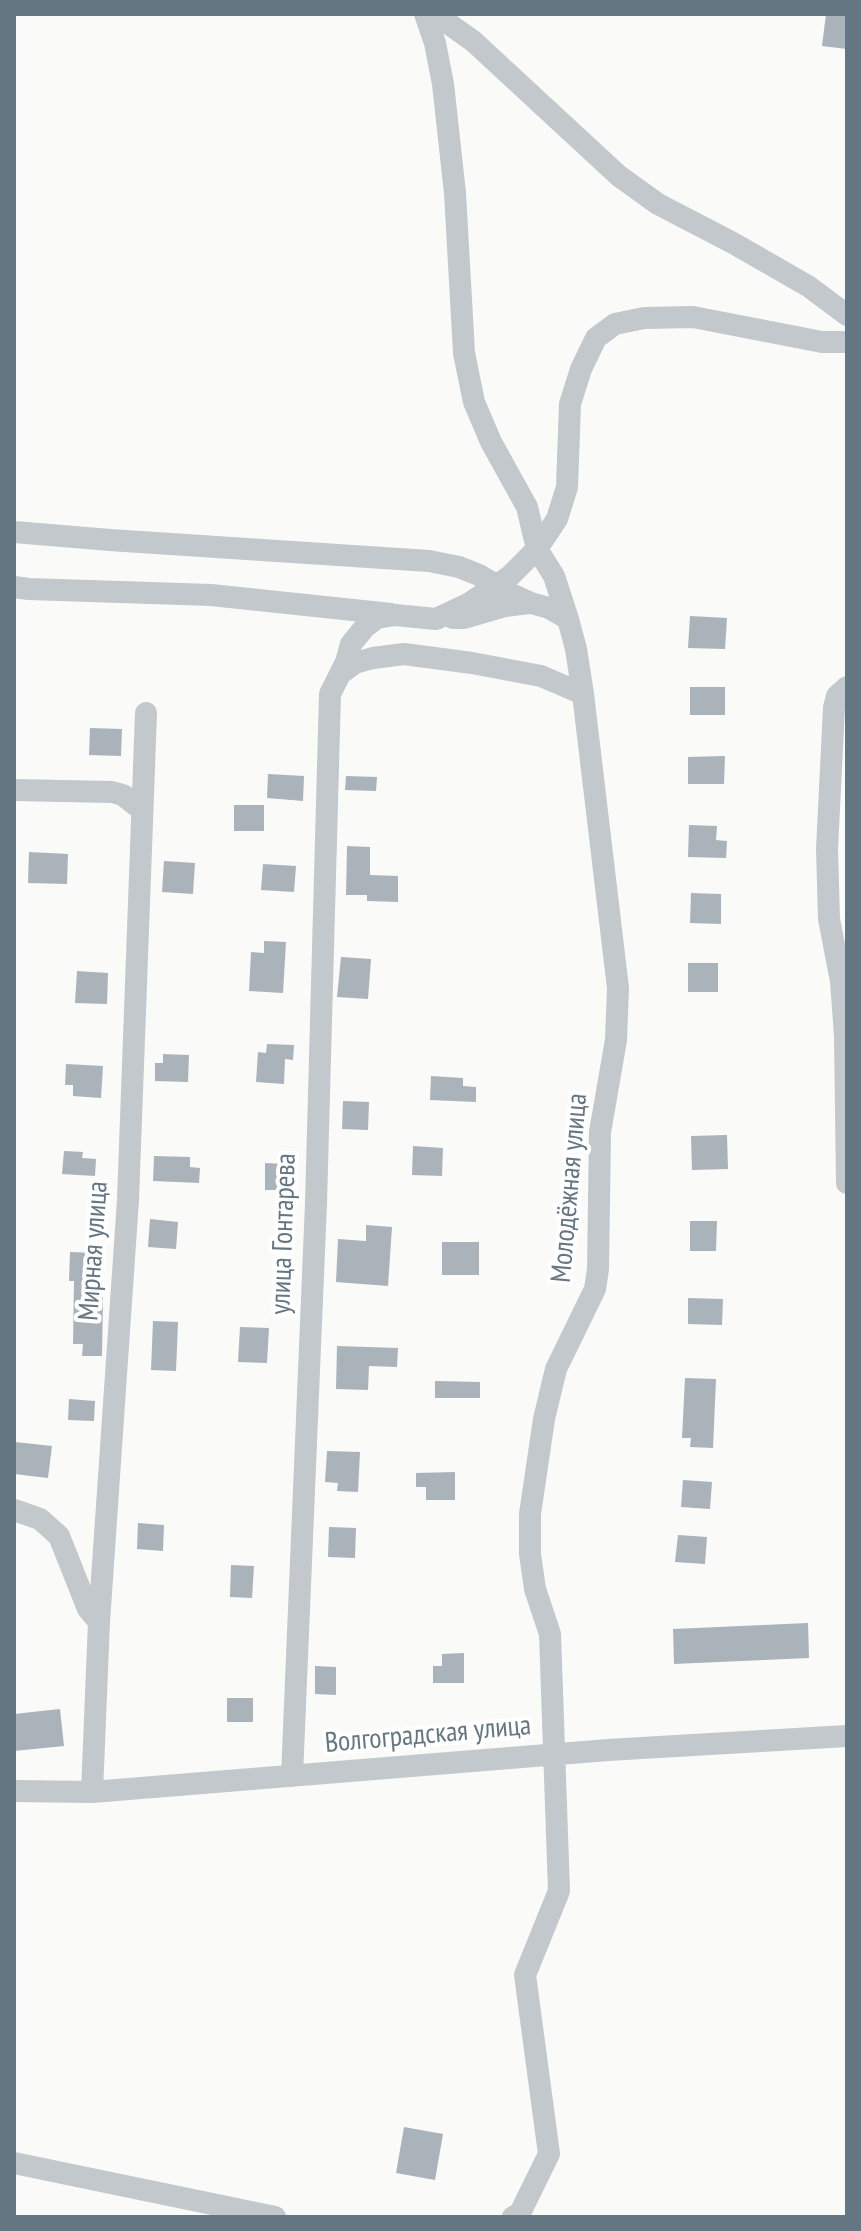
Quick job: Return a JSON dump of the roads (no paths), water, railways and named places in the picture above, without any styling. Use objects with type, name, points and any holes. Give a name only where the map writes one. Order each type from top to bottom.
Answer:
[{"type":"street","name":"Молодёжная улица","points":[[425,14],[435,43],[443,84],[455,193],[464,353],[474,402],[491,442],[527,507],[537,549],[554,576],[568,619],[583,694],[618,988],[616,1040],[600,1132],[595,1289],[556,1369],[544,1419],[530,1514],[530,1554],[535,1589],[550,1634],[559,1891],[525,1975],[549,2154],[520,2213],[513,2217]]},
{"type":"street","points":[[435,14],[473,41],[619,176],[658,204],[847,307]]},
{"type":"street","points":[[808,286],[847,315]]},
{"type":"street","points":[[436,619],[468,604],[510,576],[537,549],[557,519],[567,487],[570,404],[581,369],[596,338],[615,324],[644,318],[693,317],[822,342],[847,342]]},
{"type":"street","points":[[14,532],[429,561],[459,567],[568,619]]},
{"type":"street","points":[[14,587],[211,595],[436,619],[464,618],[505,606],[531,603]]},
{"type":"street","points":[[320,606],[345,622],[351,644]]},
{"type":"street","points":[[340,674],[351,644],[365,627],[377,618],[395,615]]},
{"type":"street","points":[[340,674],[355,663],[404,654],[541,676],[583,694]]},
{"type":"street","name":"улица Гонтарева","points":[[292,1776],[316,1187],[330,694],[340,674]]},
{"type":"street","points":[[847,687],[837,696],[834,708],[827,849],[829,919],[841,981],[845,1036],[847,1183]]},
{"type":"street","name":"Мирная улица","points":[[92,1792],[99,1622],[128,1200],[146,713]]},
{"type":"street","points":[[15,789],[112,792],[123,795],[142,810]]},
{"type":"street","points":[[14,1510],[40,1519],[59,1536],[88,1609],[99,1622]]},
{"type":"street","name":"Волгоградская улица","points":[[14,1791],[92,1792],[555,1755],[847,1736]]},
{"type":"street","points":[[14,2163],[275,2217]]}]
